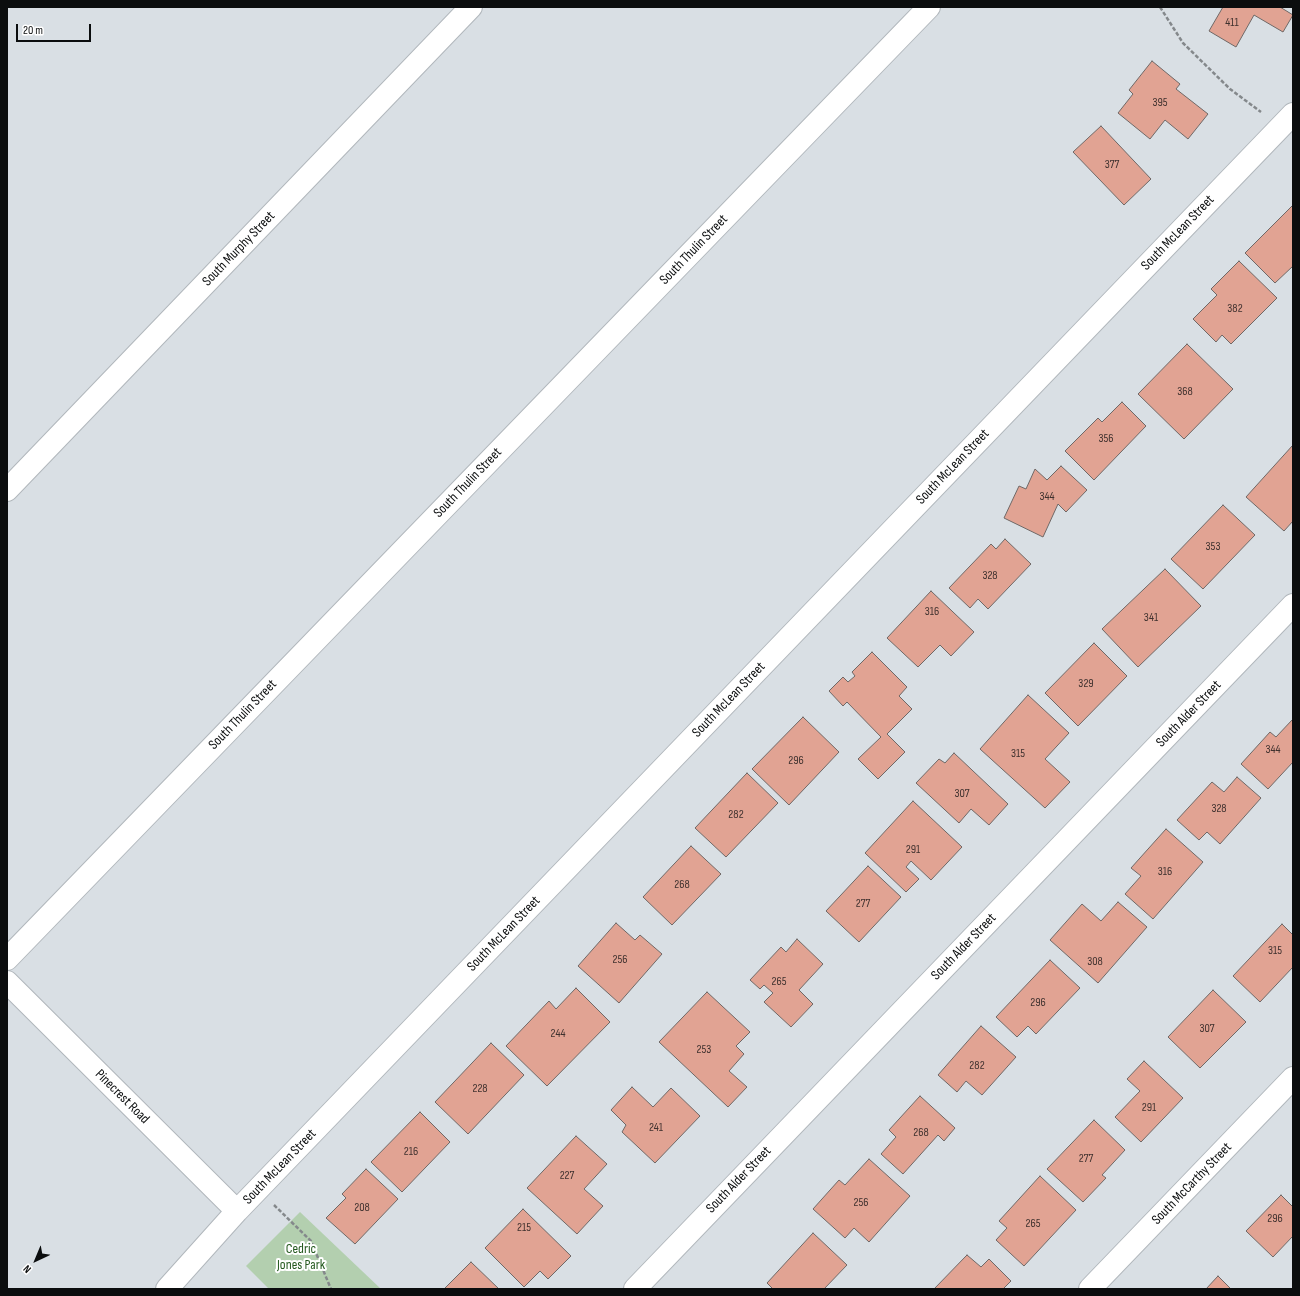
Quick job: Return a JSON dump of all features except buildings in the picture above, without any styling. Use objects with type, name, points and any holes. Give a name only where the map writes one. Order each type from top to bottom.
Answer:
[{"type":"street","name":"South Murphy Street","points":[[7,490],[471,7]]},
{"type":"street","name":"South Thulin Street","points":[[7,959],[929,7]]},
{"type":"street","name":"South McLean Street","points":[[167,1289],[258,1190],[1289,126]]},
{"type":"street","name":"South Alder Street","points":[[635,1289],[1293,605]]},
{"type":"street","name":"Pinecrest Road","points":[[7,982],[237,1212]]},
{"type":"street","name":"South McCarthy Street","points":[[1090,1289],[1293,1078]]},
{"type":"path","points":[[1160,7],[1183,43],[1230,90],[1289,126]]},
{"type":"path","points":[[258,1190],[311,1241],[331,1289]]},
{"type":"green space","name":"Cedric Jones Park","points":[[300,1212],[381,1289],[269,1289],[246,1266]]}]
